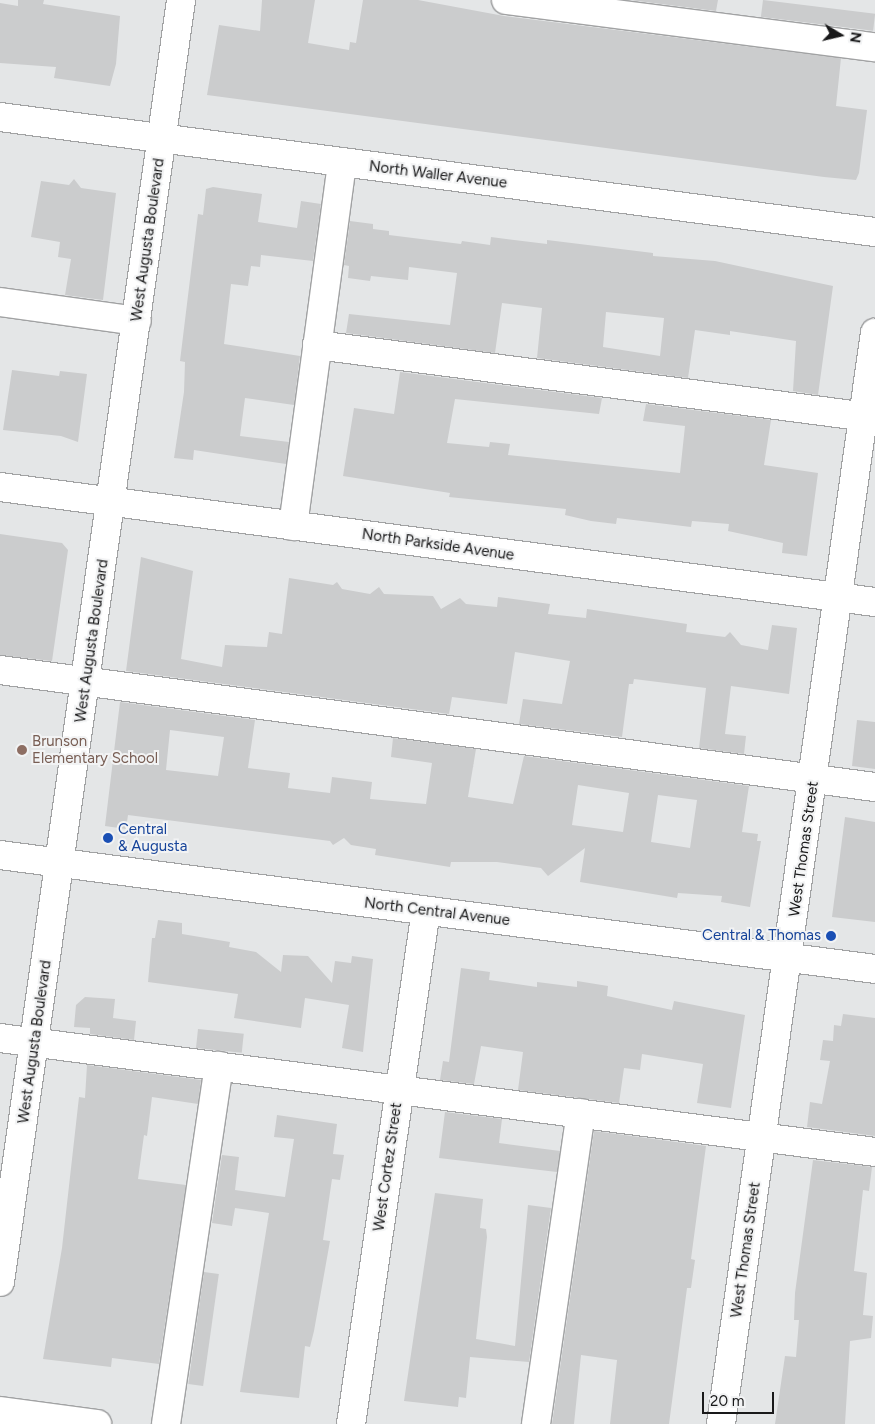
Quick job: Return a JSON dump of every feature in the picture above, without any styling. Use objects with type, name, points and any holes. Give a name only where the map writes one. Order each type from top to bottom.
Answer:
[{"type":"street","name":"West Augusta Boulevard","points":[[0,1282],[61,862],[181,0]]},
{"type":"street","points":[[506,0],[875,47]]},
{"type":"street","name":"North Waller Avenue","points":[[0,117],[875,232]]},
{"type":"street","points":[[293,526],[342,162]]},
{"type":"street","points":[[0,302],[137,321]]},
{"type":"street","name":"West Thomas Street","points":[[721,1424],[839,598],[869,417],[875,333]]},
{"type":"street","points":[[317,345],[869,417]]},
{"type":"street","name":"North Parkside Avenue","points":[[0,487],[875,602]]},
{"type":"street","points":[[0,670],[875,787]]},
{"type":"street","name":"North Central Avenue","points":[[0,855],[875,969]]},
{"type":"street","name":"West Cortez Street","points":[[351,1424],[426,910]]},
{"type":"street","points":[[0,1038],[875,1152]]},
{"type":"street","points":[[166,1424],[219,1066]]},
{"type":"street","points":[[536,1424],[581,1113]]},
{"type":"street","points":[[0,1411],[97,1424]]},
{"type":"building","points":[[18,0],[44,0],[43,4],[120,16],[116,64],[110,86],[54,78],[56,67],[0,63],[0,3],[18,6]]},
{"type":"building","points":[[262,0],[315,0],[308,43],[349,50],[350,42],[356,43],[363,0],[418,0],[504,16],[841,58],[836,106],[867,110],[859,173],[856,180],[824,177],[207,95],[219,25],[260,31]]},
{"type":"building","points":[[630,0],[718,0],[716,11]]},
{"type":"building","points":[[763,0],[875,14],[873,31],[761,17]]},
{"type":"building","points":[[74,179],[81,188],[116,193],[103,300],[65,295],[71,259],[58,257],[60,242],[31,237],[41,181],[69,185]]},
{"type":"building","points":[[213,187],[262,194],[258,222],[297,228],[301,201],[321,204],[313,261],[261,255],[260,267],[251,266],[248,286],[231,284],[224,344],[300,356],[294,405],[245,398],[240,436],[289,442],[286,464],[194,450],[193,460],[174,458],[184,392],[185,362],[180,361],[198,214],[203,215],[206,189]]},
{"type":"building","points":[[350,221],[373,224],[373,229],[389,231],[389,235],[461,244],[462,241],[490,245],[491,237],[547,244],[547,240],[653,253],[653,256],[715,261],[833,286],[818,395],[793,391],[796,341],[730,331],[730,335],[695,330],[688,378],[537,358],[542,308],[502,303],[495,353],[346,333],[349,314],[450,325],[457,273],[409,267],[408,280],[371,276],[370,281],[348,278],[349,266],[344,265]],"holes":[[[606,312],[664,318],[660,356],[603,347]]]},
{"type":"building","points":[[12,370],[59,376],[60,371],[87,374],[78,442],[61,436],[3,430]]},
{"type":"building","points":[[400,372],[602,398],[599,414],[455,399],[447,443],[489,447],[490,442],[510,444],[508,455],[680,473],[685,426],[643,421],[646,404],[771,420],[764,465],[818,473],[807,556],[782,553],[783,543],[728,531],[729,524],[692,521],[691,527],[617,518],[616,524],[591,521],[565,515],[566,509],[449,497],[450,493],[343,476],[354,408],[394,414]]},
{"type":"building","points":[[0,534],[62,543],[68,550],[52,661],[0,655]]},
{"type":"building","points":[[141,557],[193,571],[181,659],[222,667],[225,645],[267,647],[269,632],[282,634],[289,578],[333,585],[337,582],[342,589],[370,594],[379,587],[384,594],[433,596],[441,609],[460,598],[466,604],[497,607],[498,597],[550,604],[548,614],[586,618],[587,609],[687,624],[686,632],[725,637],[730,632],[741,645],[768,650],[772,625],[797,628],[789,694],[731,686],[725,734],[746,736],[744,754],[699,748],[706,688],[634,679],[633,684],[629,684],[622,737],[519,724],[523,699],[562,704],[570,661],[515,652],[507,704],[452,697],[449,714],[126,671]]},
{"type":"building","points":[[120,702],[255,720],[248,768],[290,773],[288,788],[330,793],[332,777],[372,782],[370,799],[426,804],[432,763],[391,757],[393,738],[476,749],[468,797],[513,804],[524,756],[749,786],[742,832],[758,834],[757,841],[761,841],[750,907],[721,902],[722,896],[678,893],[677,898],[580,882],[585,848],[548,876],[541,868],[497,862],[451,862],[450,867],[375,855],[376,849],[351,845],[344,838],[333,845],[330,841],[128,815],[126,829],[105,826]],"holes":[[[170,730],[224,737],[218,776],[166,770]],[[578,785],[629,793],[623,832],[572,825]],[[658,795],[697,800],[690,848],[651,842]]]},
{"type":"building","points":[[857,720],[875,722],[875,769],[852,766]]},
{"type":"building","points":[[845,817],[875,822],[875,922],[832,917]]},
{"type":"building","points":[[158,920],[182,923],[182,934],[230,942],[229,947],[256,952],[281,972],[283,955],[308,956],[332,983],[335,961],[351,963],[352,956],[373,959],[363,1052],[342,1048],[349,1005],[305,998],[301,1028],[234,1018],[238,994],[148,982],[152,938],[155,938]]},
{"type":"building","points":[[461,968],[490,972],[489,980],[537,987],[537,982],[577,987],[577,981],[608,986],[607,996],[672,1010],[674,1001],[745,1015],[731,1108],[697,1103],[703,1064],[642,1054],[640,1070],[624,1068],[619,1103],[518,1090],[523,1052],[481,1046],[474,1084],[440,1080],[443,1061],[449,1062]]},
{"type":"building","points":[[85,997],[115,999],[113,1018],[136,1021],[134,1040],[90,1034],[90,1028],[74,1027],[76,1005]]},
{"type":"building","points":[[843,1014],[875,1018],[875,1136],[807,1127],[810,1102],[822,1104],[830,1061],[820,1060],[823,1040],[833,1041],[834,1025],[841,1026]]},
{"type":"building","points":[[198,1029],[244,1034],[242,1053],[196,1048]]},
{"type":"building","points":[[87,1065],[201,1080],[198,1104],[152,1097],[147,1136],[144,1135],[138,1179],[186,1185],[159,1364],[112,1358],[111,1367],[43,1359],[62,1248],[79,1097],[85,1098]]},
{"type":"building","points":[[445,1112],[502,1119],[499,1143],[560,1151],[557,1172],[439,1158]]},
{"type":"building","points":[[277,1115],[337,1124],[333,1154],[344,1155],[340,1180],[332,1179],[323,1240],[330,1241],[314,1331],[310,1347],[305,1346],[299,1398],[240,1392],[269,1213],[235,1208],[232,1226],[212,1223],[222,1155],[239,1157],[235,1190],[285,1197],[294,1139],[274,1137]]},
{"type":"building","points":[[594,1131],[706,1146],[691,1259],[695,1260],[691,1288],[687,1288],[669,1424],[610,1424],[617,1360],[581,1355],[574,1424],[552,1424]]},
{"type":"building","points":[[813,1160],[872,1167],[869,1191],[863,1190],[854,1271],[867,1273],[863,1315],[873,1316],[871,1338],[850,1341],[845,1424],[775,1424],[785,1356],[796,1357],[799,1320],[794,1320],[795,1293]]},
{"type":"building","points":[[435,1193],[483,1199],[480,1228],[486,1229],[487,1237],[476,1339],[515,1346],[528,1205],[551,1208],[529,1362],[470,1357],[466,1398],[459,1397],[458,1407],[404,1401]]},
{"type":"building","points":[[204,1272],[219,1274],[203,1386],[188,1384]]},
{"type":"place","name":"Brunson Elementary School","points":[[22,750]]},
{"type":"place","name":"Central & Augusta","points":[[108,838]]},
{"type":"place","name":"Central & Thomas","points":[[831,936]]}]
